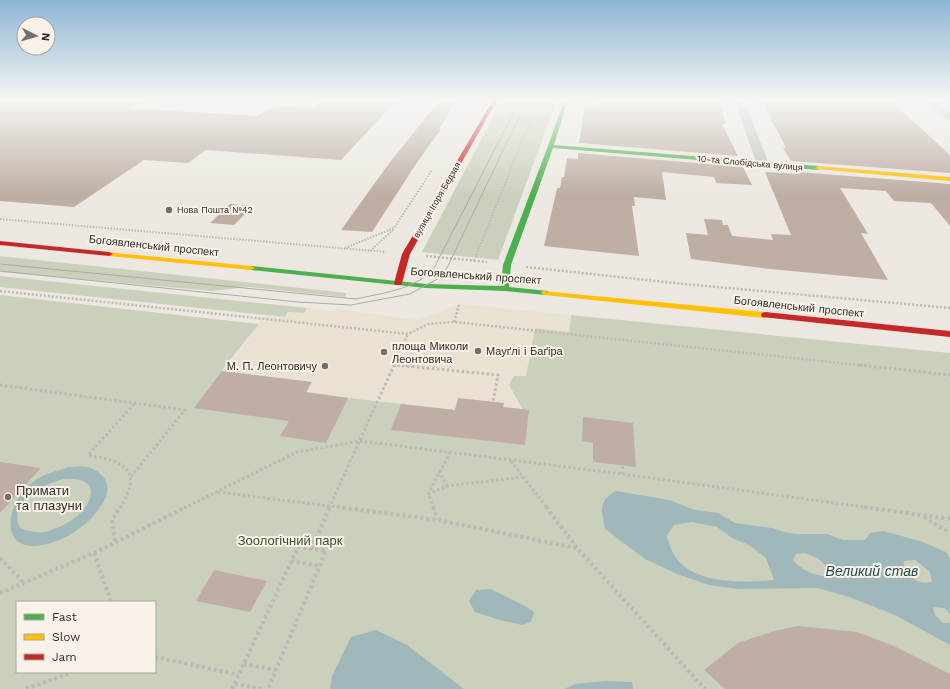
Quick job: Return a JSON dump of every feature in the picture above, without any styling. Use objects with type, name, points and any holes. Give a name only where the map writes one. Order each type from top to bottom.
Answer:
[{"type":"street","name":"вулиця Ігоря Бедзая","points":[[398,283],[406,254],[476,132]]},
{"type":"street","points":[[505,289],[507,265],[556,132]]},
{"type":"street","points":[[751,132],[763,164]]},
{"type":"street","name":"10-та Слобідська вулиця","points":[[551,146],[950,179]]},
{"type":"street","name":"Богоявленський проспект","points":[[0,243],[398,283],[505,289],[950,334]]},
{"type":"path","points":[[474,261],[527,132]]},
{"type":"path","points":[[370,251],[394,228],[432,170]]},
{"type":"path","points":[[0,219],[393,253]]},
{"type":"path","points":[[344,248],[394,228]]},
{"type":"path","points":[[420,255],[493,263]]},
{"type":"path","points":[[519,266],[684,284],[950,308]]},
{"type":"path","points":[[0,291],[408,334],[428,324],[454,322],[950,375]]},
{"type":"path","points":[[454,322],[459,304]]},
{"type":"path","points":[[311,549],[408,334]]},
{"type":"path","points":[[394,365],[498,376],[493,402]]},
{"type":"path","points":[[0,385],[185,410],[130,478]]},
{"type":"path","points":[[115,542],[112,520],[124,502],[131,485],[129,473],[119,462],[88,455],[135,403]]},
{"type":"path","points":[[0,593],[94,553],[297,452],[360,441],[622,474],[950,519]]},
{"type":"path","points":[[438,520],[428,494],[450,453]]},
{"type":"path","points":[[510,461],[577,548],[705,689]]},
{"type":"path","points":[[622,466],[622,474]]},
{"type":"path","points":[[439,471],[447,486]]},
{"type":"path","points":[[428,494],[447,486],[522,477]]},
{"type":"path","points":[[218,492],[438,520],[577,548]]},
{"type":"path","points":[[922,515],[950,533]]},
{"type":"path","points":[[232,689],[298,547],[326,551],[268,689]]},
{"type":"path","points":[[94,553],[111,601]]},
{"type":"path","points":[[0,558],[24,584]]},
{"type":"path","points":[[291,561],[320,566]]},
{"type":"path","points":[[156,658],[239,675]]},
{"type":"path","points":[[244,664],[276,670]]},
{"type":"path","points":[[26,689],[70,673]]},
{"type":"path","points":[[234,684],[261,689]]},
{"type":"green space","points":[[485,132],[545,132],[498,260],[422,252]]},
{"type":"green space","points":[[0,256],[347,293],[345,297],[248,287],[212,291],[0,272]]},
{"type":"green space","points":[[0,276],[307,308],[304,314],[288,312],[285,317],[0,287]]},
{"type":"green space","name":"Зоологічний парк","points":[[0,295],[259,324],[222,370],[312,382],[306,393],[455,409],[458,398],[504,403],[522,409],[509,385],[535,328],[569,332],[571,315],[950,353],[950,689],[0,689]]},
{"type":"shaded area","name":"площа Миколи Леонтовича","points":[[459,304],[571,315],[569,332],[535,328],[526,376],[513,376],[509,385],[522,409],[503,407],[503,403],[458,398],[455,410],[306,393],[312,382],[222,371],[266,315],[285,317],[288,312],[304,313],[307,308],[333,311],[335,309],[419,320]]},
{"type":"water","points":[[69,467],[87,467],[99,472],[106,481],[107,492],[104,501],[83,526],[64,538],[44,545],[33,546],[22,544],[15,539],[11,531],[10,522],[12,511],[17,500],[24,490],[37,479]],"holes":[[[64,479],[78,479],[88,484],[91,492],[86,507],[81,513],[67,523],[44,532],[32,532],[20,528],[17,518],[23,502],[38,490],[56,481]]]},
{"type":"water","name":"Великий став","points":[[616,491],[669,500],[695,510],[718,513],[735,523],[772,528],[796,534],[827,534],[843,540],[865,540],[870,533],[883,531],[920,541],[946,552],[950,558],[950,614],[945,608],[933,607],[935,615],[943,623],[950,623],[950,645],[895,615],[852,598],[818,588],[738,589],[709,585],[677,574],[645,559],[605,529],[602,507],[603,503]],"holes":[[[692,522],[717,527],[732,538],[749,545],[766,558],[774,580],[747,582],[732,581],[703,576],[690,570],[679,562],[672,551],[667,536],[674,525]],[[805,553],[819,559],[830,570],[828,577],[814,574],[800,567],[793,560],[796,554]],[[915,560],[930,572],[932,582],[923,583],[913,579],[903,570],[904,561]]]},
{"type":"water","points":[[491,589],[534,612],[531,622],[522,625],[475,612],[469,601],[476,590]]},
{"type":"water","points":[[376,630],[407,645],[464,689],[330,689],[332,676],[351,637]]},
{"type":"water","points":[[606,681],[632,682],[633,689],[564,689],[575,684]]},
{"type":"building","points":[[0,132],[367,132],[341,160],[206,150],[188,163],[144,160],[74,207],[0,201]]},
{"type":"building","points":[[414,132],[439,132],[414,167],[372,232],[341,230],[390,162]]},
{"type":"building","points":[[581,132],[726,132],[738,156],[579,143]]},
{"type":"building","points":[[778,132],[925,132],[950,155],[950,173],[791,161],[783,148],[786,148]]},
{"type":"building","points":[[578,153],[743,167],[752,185],[716,183],[714,177],[662,172],[666,200],[634,197],[635,206],[632,206],[639,256],[544,246],[557,188],[560,188],[562,177],[564,177],[567,158],[578,159]]},
{"type":"building","points":[[765,172],[800,174],[799,172],[950,184],[950,226],[931,203],[894,201],[886,191],[840,188],[868,234],[861,233],[888,280],[770,269],[691,259],[686,233],[708,235],[704,219],[722,220],[723,225],[728,225],[732,236],[773,240],[771,234],[791,235]]},
{"type":"building","points":[[230,204],[253,206],[234,225],[210,223]]},
{"type":"building","points":[[222,371],[312,382],[306,392],[348,398],[326,443],[280,436],[289,421],[194,408]]},
{"type":"building","points":[[458,398],[504,403],[503,407],[529,410],[525,445],[391,430],[401,404],[455,410]]},
{"type":"building","points":[[583,417],[633,423],[636,467],[593,462],[593,443],[582,441]]},
{"type":"building","name":"Примати та плазуни","points":[[0,462],[41,468],[0,513]]},
{"type":"building","points":[[214,570],[267,581],[250,612],[196,601]]},
{"type":"building","points":[[798,626],[857,632],[894,646],[950,674],[950,689],[725,689],[704,670],[738,643],[774,631]]},
{"type":"tram line","points":[[0,264],[356,299],[397,290],[416,282],[433,270],[504,132]]},
{"type":"tram line","points":[[0,271],[298,302],[351,305],[410,294],[439,278],[448,266],[512,132]]},
{"type":"traffic: fast","points":[[505,289],[507,265],[556,132]]},
{"type":"traffic: fast","points":[[551,146],[818,168]]},
{"type":"traffic: fast","points":[[251,268],[426,286],[505,289],[545,293]]},
{"type":"traffic: slow","points":[[818,168],[950,179]]},
{"type":"traffic: slow","points":[[109,254],[251,268]]},
{"type":"traffic: slow","points":[[545,293],[765,315]]},
{"type":"traffic: jam","points":[[398,283],[406,254],[476,132]]},
{"type":"traffic: jam","points":[[0,243],[109,254]]},
{"type":"traffic: jam","points":[[765,315],[950,334]]},
{"type":"place","name":"Нова Пошта №42","points":[[169,210]]},
{"type":"place","name":"Мауґлі і Баґіра","points":[[478,351]]},
{"type":"place","name":"площа Миколи Леонтовича","points":[[384,352]]},
{"type":"place","name":"М. П. Леонтовичу","points":[[325,366]]},
{"type":"place","name":"Примати та плазуни","points":[[8,497]]}]
